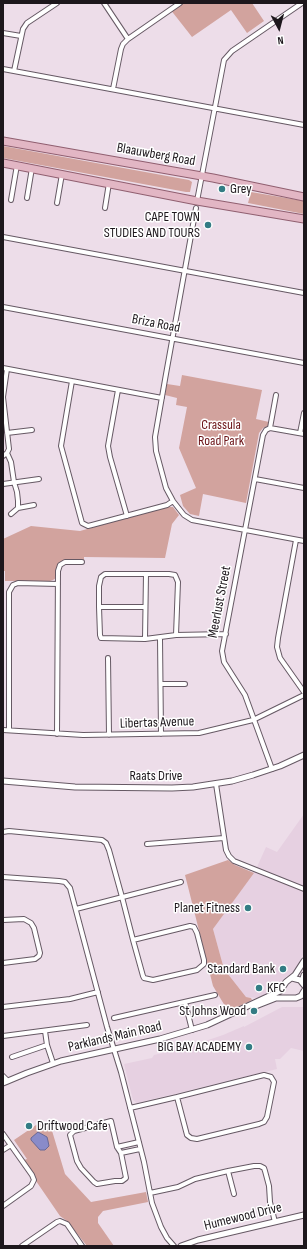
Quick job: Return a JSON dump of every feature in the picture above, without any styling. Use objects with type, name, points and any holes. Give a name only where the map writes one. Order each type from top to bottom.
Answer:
[{"type":"main road","name":"Blaauwberg Road","points":[[3,141],[202,176],[304,197]]},
{"type":"main road","points":[[3,163],[109,183],[196,205],[304,219]]},
{"type":"street","points":[[14,71],[23,29],[27,24],[57,3]]},
{"type":"street","points":[[104,3],[128,39]]},
{"type":"street","points":[[113,89],[121,49],[128,39],[180,3]]},
{"type":"street","points":[[302,3],[228,55],[222,66],[172,338],[155,437],[155,446],[166,488],[173,501],[184,515],[192,520],[304,541]]},
{"type":"street","points":[[3,33],[21,36]]},
{"type":"street","points":[[3,69],[304,125]]},
{"type":"street","points":[[11,200],[17,165]]},
{"type":"street","points":[[27,198],[32,168]]},
{"type":"street","points":[[56,203],[62,174]]},
{"type":"street","points":[[105,208],[109,183]]},
{"type":"street","points":[[3,237],[304,292]]},
{"type":"street","name":"Briza Road","points":[[3,307],[304,363]]},
{"type":"street","points":[[18,508],[17,492],[8,454],[9,446],[3,393],[5,369],[162,398]]},
{"type":"street","points":[[72,381],[61,446],[82,523],[88,526],[127,516],[173,501]]},
{"type":"street","points":[[118,390],[108,446],[127,516]]},
{"type":"street","name":"Meerlust Street","points":[[272,769],[244,695],[222,659],[222,651],[263,435],[268,429],[276,395]]},
{"type":"street","points":[[268,429],[302,434],[304,413]]},
{"type":"street","points":[[7,433],[32,430]]},
{"type":"street","points":[[3,456],[8,454]]},
{"type":"street","points":[[255,479],[304,488]]},
{"type":"street","points":[[3,484],[39,480]]},
{"type":"street","points":[[11,514],[18,508],[34,505]]},
{"type":"street","points":[[296,540],[277,647],[280,658],[304,693]]},
{"type":"street","points":[[57,734],[58,571],[60,565],[64,562],[82,562]]},
{"type":"street","points":[[176,635],[178,582],[174,575],[110,574],[102,576],[100,582],[99,607],[100,637],[145,639],[176,635],[226,634]]},
{"type":"street","points":[[145,639],[146,574]]},
{"type":"street","points":[[9,730],[9,592],[13,585],[18,584],[58,584]]},
{"type":"street","points":[[99,607],[145,607]]},
{"type":"street","points":[[160,638],[160,734]]},
{"type":"street","points":[[108,658],[109,735]]},
{"type":"street","points":[[161,684],[185,684]]},
{"type":"street","name":"Libertas Avenue","points":[[3,730],[57,734],[109,735],[199,733],[253,720],[304,693]]},
{"type":"street","name":"Raats Drive","points":[[3,781],[75,787],[182,788],[241,779],[272,769],[304,755]]},
{"type":"street","points":[[216,784],[227,852],[233,860],[304,889]]},
{"type":"street","points":[[3,832],[9,831],[102,840],[106,843],[109,850],[122,897],[133,940],[143,976],[146,979],[153,980],[197,970],[204,964],[197,933],[194,927],[190,926],[133,940]]},
{"type":"street","points":[[147,844],[224,838]]},
{"type":"street","points":[[3,876],[56,880],[65,882],[70,888],[107,1027],[121,1072],[150,1193],[158,1220],[167,1238],[174,1246]]},
{"type":"street","points":[[76,909],[181,882]]},
{"type":"street","points":[[3,920],[24,919],[29,922],[34,928],[40,951],[39,956],[35,960],[3,963]]},
{"type":"street","points":[[291,979],[299,971],[304,961]]},
{"type":"street","points":[[303,984],[304,975]]},
{"type":"street","points":[[291,979],[297,978],[303,984]]},
{"type":"street","name":"Parklands Main Road","points":[[5,1082],[53,1063],[160,1040],[207,1025],[277,992],[286,982],[291,979]]},
{"type":"street","points":[[284,986],[285,993],[290,997]]},
{"type":"street","points":[[302,997],[304,991]]},
{"type":"street","points":[[3,1007],[70,1000],[98,992]]},
{"type":"street","points":[[114,1018],[215,995]]},
{"type":"street","name":"Parklands Main Road","points":[[232,1014],[276,998],[302,997]]},
{"type":"street","points":[[185,1002],[192,1030]]},
{"type":"street","points":[[4,1036],[87,1026]]},
{"type":"street","points":[[45,1031],[47,1045],[53,1063]]},
{"type":"street","points":[[12,1057],[47,1045]]},
{"type":"street","points":[[130,1108],[264,1075],[271,1077],[274,1082],[267,1117],[264,1122],[197,1139],[191,1138],[187,1135],[177,1097]]},
{"type":"street","points":[[3,1076],[5,1082]]},
{"type":"street","points":[[111,1121],[117,1147],[121,1153],[126,1176],[125,1180],[101,1184],[95,1183],[81,1168],[77,1161],[70,1135],[74,1131],[111,1121]]},
{"type":"street","points":[[3,1134],[32,1175],[34,1182],[31,1186],[3,1206]]},
{"type":"street","points":[[117,1147],[139,1142]]},
{"type":"street","points":[[3,1150],[11,1145]]},
{"type":"street","points":[[121,1153],[140,1149]]},
{"type":"street","points":[[150,1193],[178,1187],[195,1179],[228,1171],[260,1166],[264,1168],[269,1186],[270,1200],[275,1222]]},
{"type":"street","points":[[228,1171],[234,1194]]},
{"type":"street","name":"Humewood Drive","points":[[180,1246],[187,1245],[198,1240],[304,1215]]},
{"type":"street","points":[[22,1246],[60,1221],[67,1224],[82,1246]]},
{"type":"street","points":[[167,1238],[168,1246]]},
{"type":"shaded area","points":[[304,814],[304,953],[294,971],[283,979],[279,987],[258,998],[246,997],[224,969],[213,929],[257,867],[266,847],[277,852]]},
{"type":"shaded area","points":[[282,1007],[304,1007],[304,1051],[291,1048],[280,1059],[275,1059],[277,1069],[137,1103],[133,1100],[124,1064],[152,1058],[154,1055],[181,1049],[223,1035],[244,1027]]},
{"type":"green space","points":[[180,3],[252,3],[264,21],[247,33],[231,10],[192,37],[170,9]]},
{"type":"green space","points":[[3,146],[189,180],[192,182],[190,192],[3,158]]},
{"type":"green space","points":[[251,192],[304,201],[304,214],[248,203]]},
{"type":"green space","name":"Crassula Road Park","points":[[182,375],[262,390],[256,419],[269,422],[268,426],[263,428],[259,433],[246,503],[203,494],[199,516],[190,514],[183,506],[180,495],[196,488],[179,448],[187,407],[176,405],[177,398],[165,395],[167,384],[180,386]]},
{"type":"green space","points":[[166,507],[173,507],[179,515],[172,524],[165,558],[84,557],[84,560],[66,560],[61,562],[58,565],[56,578],[50,581],[5,581],[5,571],[3,571],[3,539],[31,526],[80,531]]},
{"type":"green space","points":[[228,860],[235,865],[254,873],[213,929],[224,969],[246,997],[251,998],[252,1000],[225,1012],[225,1006],[213,986],[185,875]]},
{"type":"green space","points":[[39,1123],[50,1124],[65,1174],[91,1202],[146,1192],[148,1202],[103,1211],[98,1217],[98,1223],[114,1246],[87,1246],[67,1221],[60,1216],[36,1181],[35,1176],[24,1160],[27,1159],[14,1140]]},
{"type":"water","points":[[38,1132],[47,1137],[49,1146],[45,1150],[40,1150],[31,1140],[31,1138]]},
{"type":"place","name":"Grey","points":[[222,189]]},
{"type":"place","name":"CAPE TOWN STUDIES AND TOURS","points":[[208,225]]},
{"type":"place","name":"Planet Fitness","points":[[248,908]]},
{"type":"place","name":"Standard Bank","points":[[283,969]]},
{"type":"place","name":"KFC","points":[[259,988]]},
{"type":"place","name":"St Johns Wood","points":[[254,1011]]},
{"type":"place","name":"BIG BAY ACADEMY","points":[[249,1047]]},
{"type":"place","name":"Driftwood Cafe","points":[[29,1126]]}]
